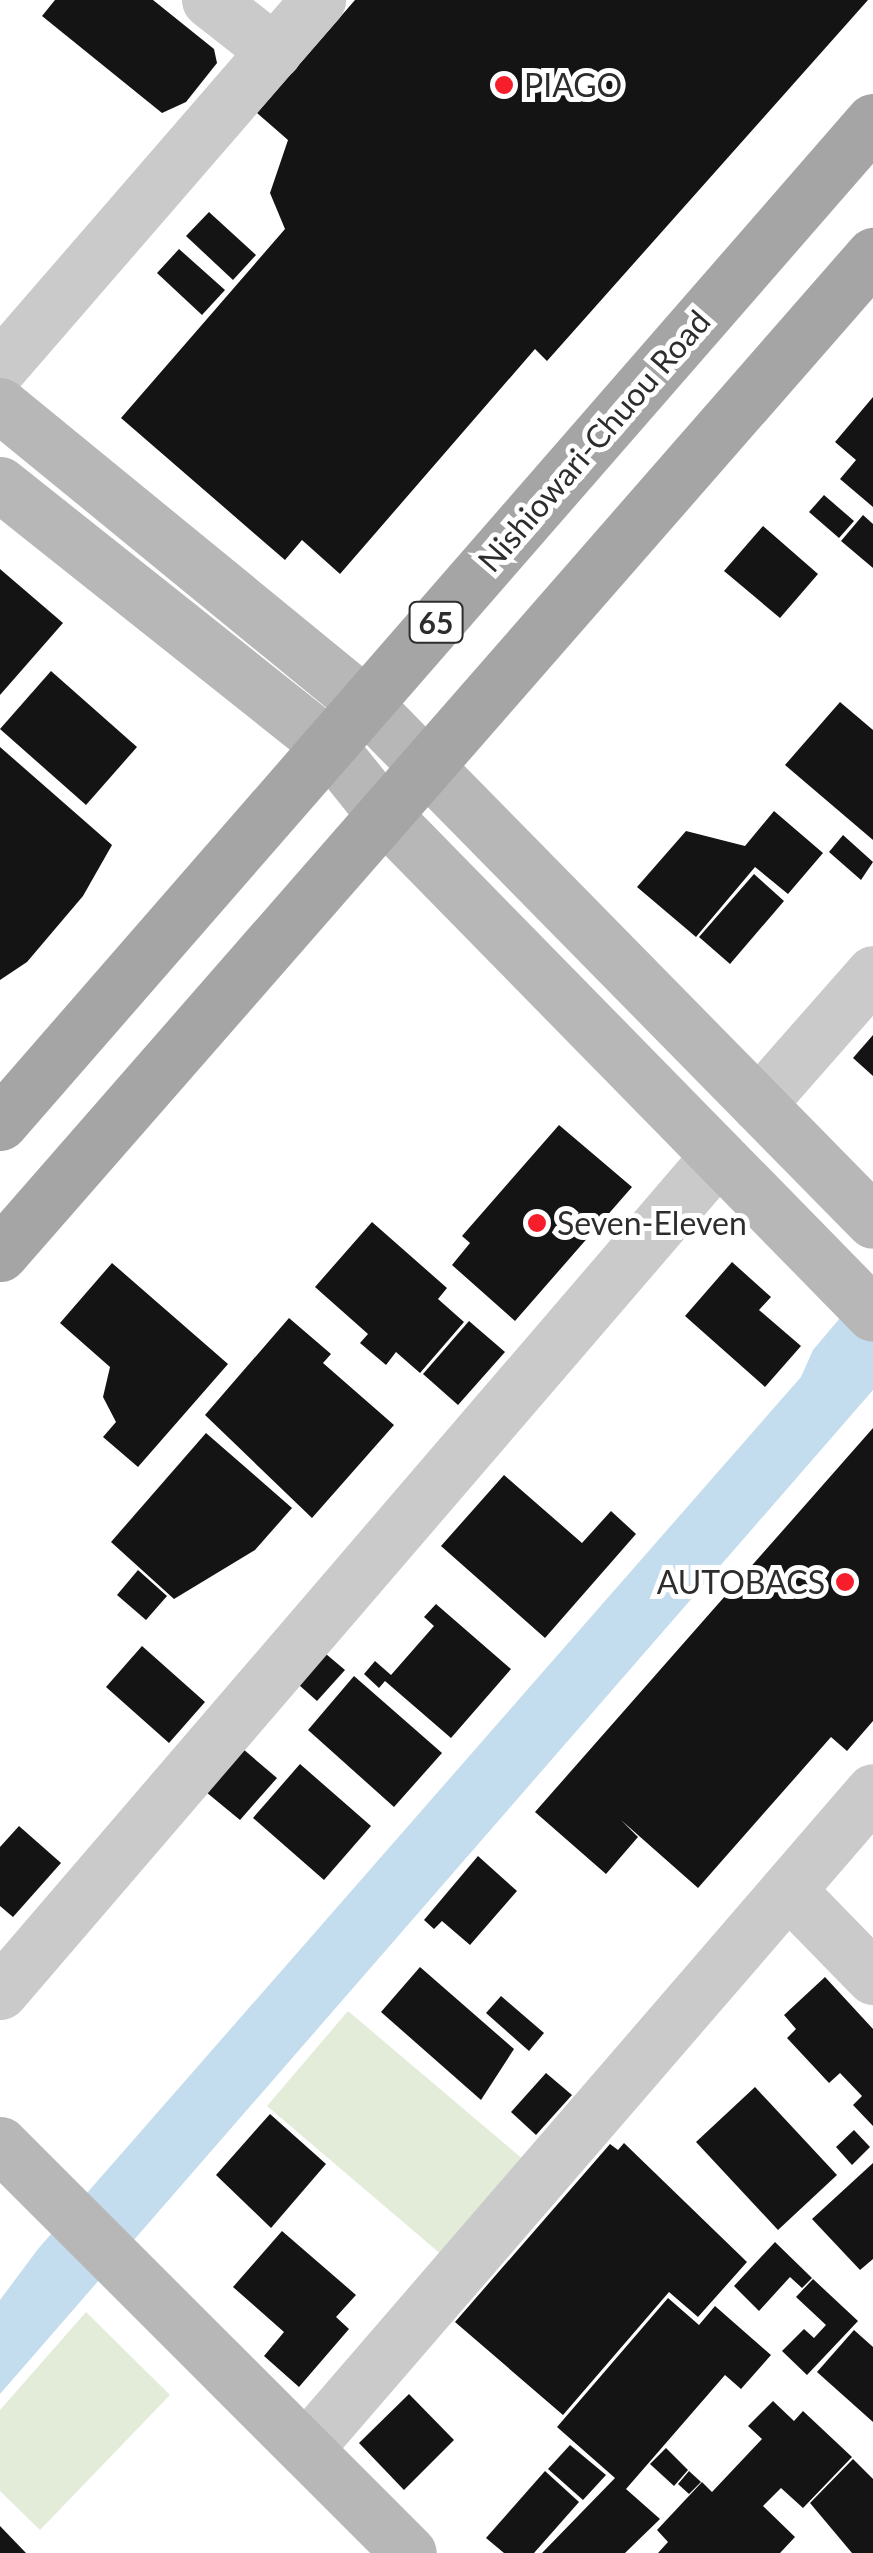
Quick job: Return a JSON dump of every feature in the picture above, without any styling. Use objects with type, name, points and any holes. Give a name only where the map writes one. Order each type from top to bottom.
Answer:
[{"type":"main road","name":"Nishiowari-Chuou Road","points":[[0,1124],[873,122]]},
{"type":"main road","points":[[0,1254],[430,770],[873,255]]},
{"type":"street","points":[[209,0],[274,51]]},
{"type":"street","points":[[0,367],[318,0]]},
{"type":"street","points":[[0,405],[364,704],[873,1220]]},
{"type":"street","points":[[0,484],[328,745],[387,818],[862,1303]]},
{"type":"street","points":[[758,1104],[873,972]]},
{"type":"street","points":[[0,1992],[718,1156]]},
{"type":"street","points":[[306,2449],[873,1790]]},
{"type":"street","points":[[788,1890],[873,1977]]},
{"type":"street","points":[[0,2144],[409,2553]]},
{"type":"green space","points":[[348,2011],[524,2160],[443,2256],[267,2106]]},
{"type":"green space","points":[[86,2312],[170,2395],[40,2530],[0,2491],[0,2410]]},
{"type":"water","points":[[873,1279],[873,1390],[0,2394],[0,2300],[38,2249],[801,1377],[813,1350]]},
{"type":"building","points":[[55,0],[153,0],[214,49],[217,63],[186,102],[162,113],[42,16]]},
{"type":"building","points":[[355,0],[868,0],[547,361],[535,349],[340,574],[302,540],[285,560],[121,418],[285,229],[270,193],[288,140],[257,113]]},
{"type":"building","points":[[209,212],[256,255],[233,280],[186,236]]},
{"type":"building","points":[[179,249],[225,290],[202,315],[157,273]]},
{"type":"building","points":[[873,397],[873,507],[840,479],[856,460],[835,442]]},
{"type":"building","points":[[824,495],[854,521],[839,538],[809,512]]},
{"type":"building","points":[[863,515],[873,524],[873,568],[841,541]]},
{"type":"building","points":[[763,526],[818,574],[780,618],[724,571]]},
{"type":"building","points":[[0,569],[63,623],[0,695]]},
{"type":"building","points":[[51,671],[137,747],[86,805],[0,729]]},
{"type":"building","points":[[840,702],[873,730],[873,840],[785,765]]},
{"type":"building","points":[[0,747],[112,845],[83,896],[27,962],[0,980]]},
{"type":"building","points":[[774,811],[823,853],[788,894],[755,867],[696,937],[637,887],[686,831],[745,846]]},
{"type":"building","points":[[843,835],[873,862],[861,880],[829,852]]},
{"type":"building","points":[[754,874],[784,901],[730,964],[699,937]]},
{"type":"building","points":[[873,1035],[873,1076],[853,1058]]},
{"type":"building","points":[[559,1125],[632,1187],[515,1321],[452,1265],[470,1243],[462,1236]]},
{"type":"building","points":[[372,1222],[447,1288],[438,1299],[464,1322],[420,1373],[396,1352],[386,1365],[360,1343],[368,1334],[315,1287]]},
{"type":"building","points":[[732,1262],[771,1297],[759,1310],[801,1346],[765,1387],[685,1316]]},
{"type":"building","points":[[112,1263],[228,1364],[138,1467],[103,1437],[116,1422],[103,1397],[110,1367],[60,1323]]},
{"type":"building","points":[[289,1318],[331,1354],[323,1363],[394,1425],[312,1518],[205,1415]]},
{"type":"building","points":[[469,1321],[505,1352],[458,1405],[423,1374]]},
{"type":"building","points":[[873,1428],[873,1721],[847,1751],[831,1737],[698,1888],[621,1820],[638,1837],[606,1874],[535,1812]]},
{"type":"building","points":[[206,1433],[292,1508],[255,1550],[174,1599],[111,1542]]},
{"type":"building","points":[[504,1475],[582,1543],[611,1511],[636,1534],[545,1638],[441,1546]]},
{"type":"building","points":[[138,1570],[167,1596],[146,1620],[117,1595]]},
{"type":"building","points":[[436,1604],[511,1669],[451,1738],[385,1681],[379,1688],[364,1674],[375,1661],[391,1675],[434,1626],[424,1617]]},
{"type":"building","points":[[142,1646],[205,1702],[169,1743],[106,1687]]},
{"type":"building","points":[[326,1654],[345,1670],[317,1701],[299,1685]]},
{"type":"building","points":[[354,1676],[442,1753],[394,1807],[308,1730]]},
{"type":"building","points":[[243,1749],[277,1778],[240,1820],[206,1792]]},
{"type":"building","points":[[300,1764],[371,1826],[324,1880],[253,1818]]},
{"type":"building","points":[[19,1826],[61,1863],[13,1917],[0,1906],[0,1847]]},
{"type":"building","points":[[478,1856],[517,1891],[470,1945],[442,1921],[434,1929],[424,1920]]},
{"type":"building","points":[[420,1967],[514,2049],[481,2100],[381,2012]]},
{"type":"building","points":[[825,1977],[873,2029],[873,2126],[853,2105],[862,2096],[840,2073],[829,2083],[787,2038],[796,2029],[784,2015]]},
{"type":"building","points":[[501,1996],[544,2033],[529,2051],[486,2013]]},
{"type":"building","points":[[546,2073],[572,2095],[536,2135],[511,2112]]},
{"type":"building","points":[[755,2087],[837,2175],[778,2230],[696,2142]]},
{"type":"building","points":[[270,2114],[326,2164],[271,2228],[216,2175]]},
{"type":"building","points":[[854,2130],[870,2147],[852,2165],[836,2147]]},
{"type":"building","points":[[624,2143],[747,2262],[698,2317],[669,2292],[563,2415],[455,2322],[610,2144],[618,2150]]},
{"type":"building","points":[[873,2163],[873,2259],[860,2270],[812,2219]]},
{"type":"building","points":[[282,2231],[356,2295],[336,2317],[349,2329],[299,2387],[264,2356],[284,2332],[233,2287]]},
{"type":"building","points":[[775,2242],[812,2278],[802,2288],[790,2277],[759,2311],[734,2286]]},
{"type":"building","points":[[813,2279],[858,2321],[807,2375],[782,2351],[804,2329],[814,2338],[826,2325],[796,2297]]},
{"type":"building","points":[[668,2298],[699,2325],[715,2306],[771,2355],[741,2389],[725,2375],[626,2489],[660,2519],[625,2553],[542,2553],[615,2478],[557,2427]]},
{"type":"building","points":[[854,2330],[873,2347],[873,2422],[817,2372]]},
{"type":"building","points":[[409,2394],[454,2440],[404,2490],[359,2443]]},
{"type":"building","points":[[773,2401],[794,2421],[803,2411],[852,2457],[803,2508],[781,2488],[763,2506],[795,2537],[780,2553],[658,2553],[668,2542],[657,2530],[702,2482],[712,2492],[762,2439],[748,2426]]},
{"type":"building","points":[[570,2445],[606,2475],[583,2500],[548,2469]]},
{"type":"building","points":[[666,2448],[688,2470],[674,2486],[650,2464]]},
{"type":"building","points":[[853,2459],[873,2479],[873,2553],[852,2553],[810,2503]]},
{"type":"building","points":[[545,2471],[579,2502],[534,2553],[504,2553],[486,2538]]},
{"type":"building","points":[[689,2471],[701,2482],[689,2494],[678,2484]]},
{"type":"building","points":[[0,2526],[26,2553],[0,2553]]},
{"type":"place","name":"PIAGO","points":[[504,85]]},
{"type":"place","name":"Seven-Eleven","points":[[537,1223]]},
{"type":"place","name":"AUTOBACS","points":[[845,1582]]}]
